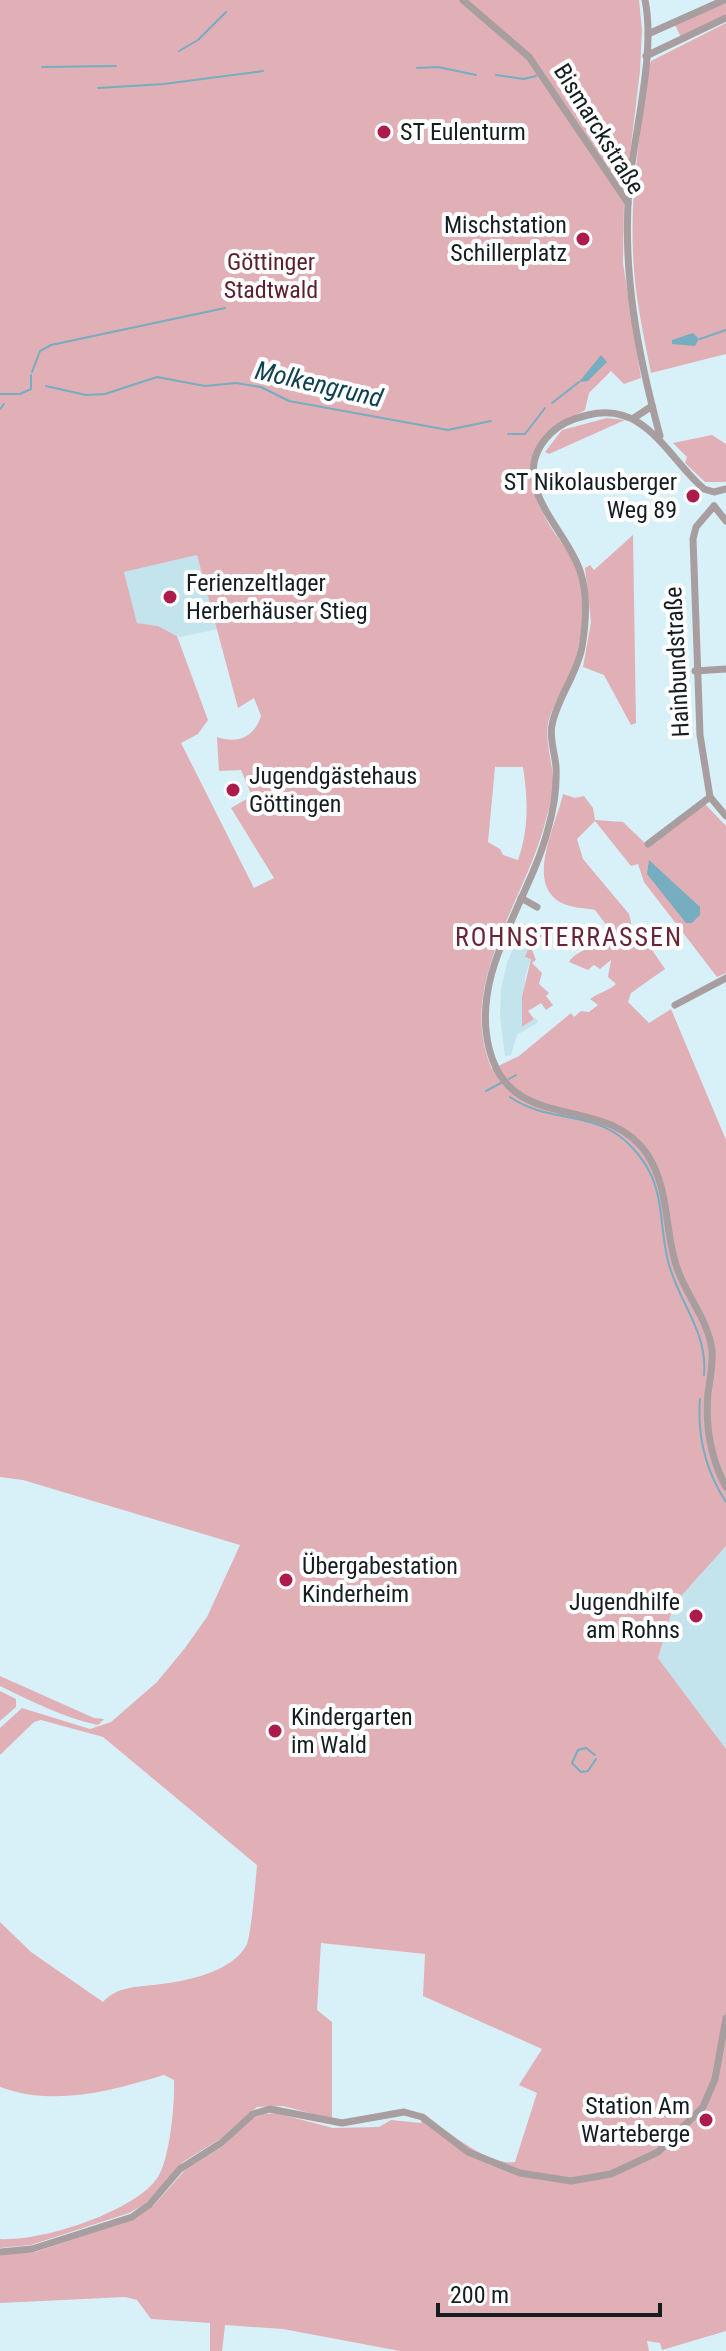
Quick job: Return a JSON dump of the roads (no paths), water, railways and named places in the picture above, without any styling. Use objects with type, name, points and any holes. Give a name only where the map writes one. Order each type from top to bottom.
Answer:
[{"type":"street","name":"Bismarckstraße","points":[[463,0],[529,57],[628,203],[629,279],[660,439]]},
{"type":"street","points":[[628,203],[648,34],[645,0]]},
{"type":"street","points":[[648,34],[724,0]]},
{"type":"street","points":[[646,56],[726,18]]},
{"type":"street","points":[[634,418],[652,406]]},
{"type":"street","points":[[726,489],[714,492],[698,484],[660,439],[634,418],[609,413],[572,420],[550,433],[537,461],[534,483],[540,501],[581,571],[585,626],[578,664],[552,725],[556,790],[548,831],[488,993],[486,1032],[491,1058],[503,1080],[517,1094],[540,1107],[616,1126],[635,1138],[655,1167],[664,1196],[676,1266],[708,1334],[712,1366],[707,1434],[726,1487]]},
{"type":"street","points":[[714,492],[714,506],[726,521]]},
{"type":"street","name":"Hainbundstraße","points":[[710,797],[700,735],[695,671],[693,539],[696,527],[714,506]]},
{"type":"street","points":[[695,671],[726,669]]},
{"type":"street","points":[[648,844],[710,797],[726,816]]},
{"type":"street","points":[[521,898],[537,907]]},
{"type":"street","points":[[675,1005],[726,978]]},
{"type":"street","points":[[0,2252],[32,2249],[132,2217],[149,2205],[180,2169],[221,2143],[244,2120],[270,2109],[342,2123],[404,2112],[422,2117],[468,2152],[520,2173],[571,2181],[611,2174],[658,2152],[703,2107],[715,2079],[726,2018]]},
{"type":"water","points":[[693,333],[699,339],[695,346],[672,344],[672,340]]},
{"type":"water","points":[[601,355],[607,362],[588,381],[579,382]]},
{"type":"water","points":[[649,860],[700,907],[700,915],[692,923],[686,923],[647,874]]},
{"type":"waterway","points":[[179,51],[198,40],[226,12]]},
{"type":"waterway","points":[[42,67],[116,66]]},
{"type":"waterway","points":[[417,68],[438,67],[476,75]]},
{"type":"waterway","points":[[98,88],[164,84],[263,71]]},
{"type":"waterway","points":[[496,75],[524,79],[536,76]]},
{"type":"waterway","points":[[32,372],[40,351],[51,345],[225,308]]},
{"type":"waterway","points":[[700,339],[726,330]]},
{"type":"waterway","points":[[0,394],[20,394],[31,389],[31,375]]},
{"type":"waterway","name":"Molkengrund","points":[[46,386],[86,395],[105,394],[157,377],[205,386],[236,383],[261,387],[289,401],[448,430],[491,421]]},
{"type":"waterway","points":[[552,403],[579,382]]},
{"type":"waterway","name":"Molkengrund","points":[[0,409],[4,404]]},
{"type":"waterway","points":[[508,434],[525,434],[545,408]]},
{"type":"waterway","points":[[509,1079],[516,1075]]},
{"type":"waterway","points":[[486,1091],[501,1083]]},
{"type":"waterway","points":[[510,1097],[537,1110],[605,1128],[623,1139],[642,1159],[656,1187],[666,1251],[673,1276],[697,1330],[704,1359],[704,1375]]},
{"type":"waterway","points":[[700,1399],[704,1453],[726,1502]]},
{"type":"waterway","points":[[595,1755],[586,1748],[578,1750],[572,1763],[581,1772],[588,1771],[596,1759]]},
{"type":"place","name":"ST Eulenturm","points":[[384,132]]},
{"type":"place","name":"Mischstation Schillerplatz","points":[[583,239]]},
{"type":"place","name":"ST Nikolausberger Weg 89","points":[[693,496]]},
{"type":"place","name":"Ferienzeltlager Herberhäuser Stieg","points":[[170,597]]},
{"type":"place","name":"Jugendgästehaus Göttingen","points":[[233,790]]},
{"type":"place","name":"Übergabestation Kinderheim","points":[[286,1580]]},
{"type":"place","name":"Jugendhilfe am Rohns","points":[[696,1616]]},
{"type":"place","name":"Kindergarten im Wald","points":[[275,1731]]},
{"type":"place","name":"Station Am Warteberge","points":[[706,2120]]},
{"type":"district","name":"ROHNSTERRASSEN","points":[[569,937]]},
{"type":"park label","name":"Göttinger Stadtwald","points":[[271,276]]}]
